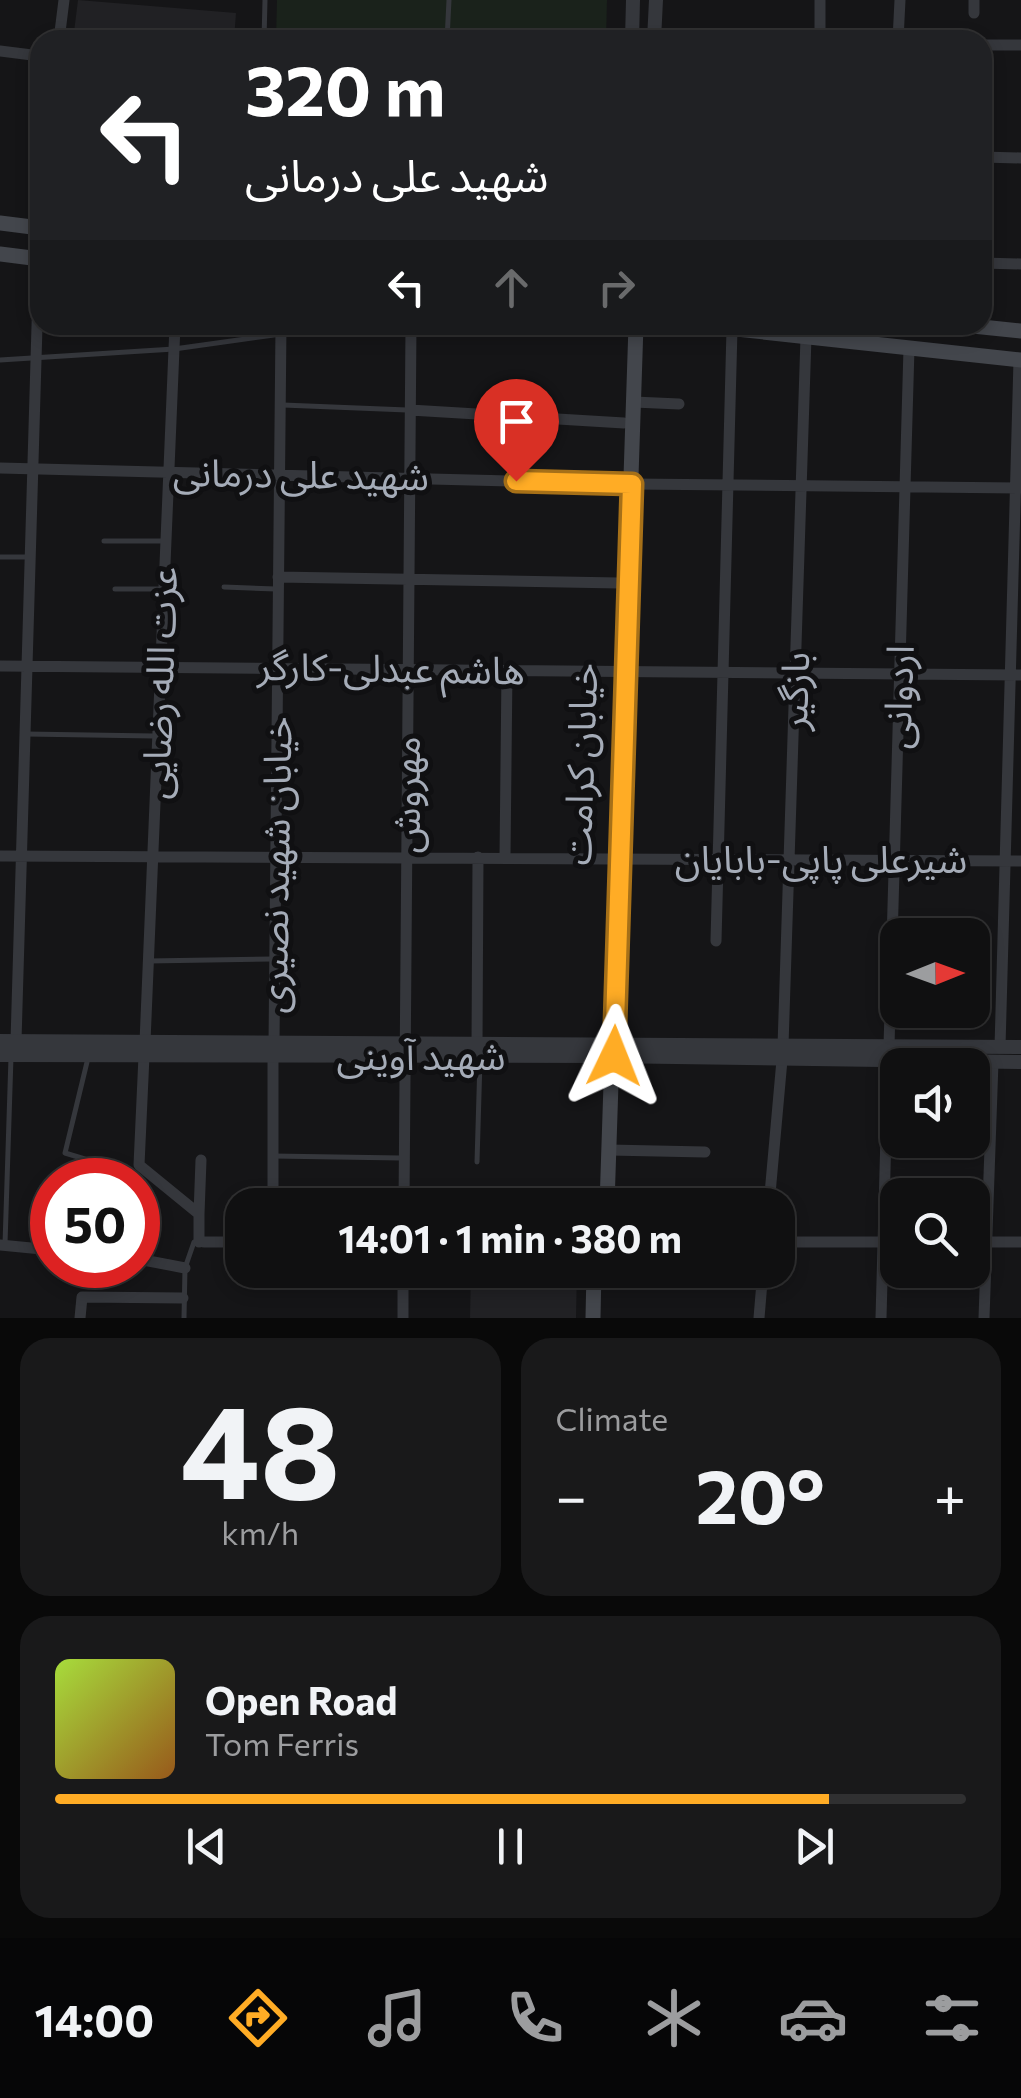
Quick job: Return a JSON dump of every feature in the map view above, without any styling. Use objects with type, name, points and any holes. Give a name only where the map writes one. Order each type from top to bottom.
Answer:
[{"type":"main road","points":[[0,223],[30,226]]},
{"type":"main road","points":[[0,254],[30,257]]},
{"type":"main road","points":[[992,328],[1021,331]]},
{"type":"main road","name":"خیابان کرامت","points":[[598,1188],[609,1051],[616,858],[628,484],[624,423],[626,335]]},
{"type":"main road","name":"خیابان کرامت","points":[[621,672],[620,583],[636,335]]},
{"type":"main road","points":[[788,335],[1020,360]]},
{"type":"main road","name":"خیابان کرامت","points":[[608,1188],[609,1051]]},
{"type":"main road","points":[[593,1318],[594,1288]]},
{"type":"main road","points":[[603,1318],[604,1288]]},
{"type":"street","points":[[60,30],[64,0]]},
{"type":"street","points":[[632,30],[633,0]]},
{"type":"street","points":[[654,30],[656,0]]},
{"type":"street","points":[[820,0],[820,30]]},
{"type":"street","points":[[898,30],[900,0]]},
{"type":"street","points":[[992,44],[1021,45]]},
{"type":"street","points":[[0,52],[30,55]]},
{"type":"street","points":[[992,157],[1021,158]]},
{"type":"street","points":[[992,263],[1021,264]]},
{"type":"street","points":[[7,1048],[21,856],[35,335]]},
{"type":"street","name":"عزت الله رضایی","points":[[175,335],[139,1165],[199,1214]]},
{"type":"street","name":"خیابان شهید نصیری","points":[[272,1188],[281,335]]},
{"type":"street","name":"مهروش","points":[[404,1188],[411,335]]},
{"type":"street","points":[[716,941],[732,335]]},
{"type":"street","name":"بازگیر","points":[[771,1188],[783,1053],[806,337]]},
{"type":"street","name":"اردوانی","points":[[888,1048],[910,348]]},
{"type":"street","points":[[1000,1046],[1016,675],[1020,360]]},
{"type":"street","points":[[634,402],[679,404]]},
{"type":"street","points":[[410,410],[624,423]]},
{"type":"street","name":"شهید علی درمانی","points":[[0,468],[628,484],[1018,488]]},
{"type":"street","points":[[278,583],[620,583]]},
{"type":"street","name":"هاشم عبدلی-کارگر","points":[[0,666],[1016,675]]},
{"type":"street","points":[[505,857],[507,670]]},
{"type":"street","name":"شیرعلی پاپی-بابایان","points":[[0,856],[1021,862]]},
{"type":"street","points":[[478,857],[479,1051]]},
{"type":"street","name":"شهید آوینی","points":[[968,1048],[1021,1047]]},
{"type":"street","name":"شهید آوینی","points":[[7,1048],[88,1055],[144,1049]]},
{"type":"street","name":"شهید آوینی","points":[[7,1048],[880,1053]]},
{"type":"street","name":"شهید آوینی","points":[[990,1062],[1021,1062]]},
{"type":"street","points":[[989,1178],[993,1062]]},
{"type":"street","points":[[610,1150],[705,1152]]},
{"type":"street","points":[[201,1160],[202,1242],[225,1242]]},
{"type":"street","points":[[795,1242],[880,1242]]},
{"type":"street","points":[[990,1242],[1021,1242]]},
{"type":"street","points":[[2,1245],[30,1248]]},
{"type":"street","points":[[160,1263],[185,1268]]},
{"type":"street","points":[[403,1318],[404,1288]]},
{"type":"street","points":[[759,1318],[762,1288]]},
{"type":"street","name":"اردوانی","points":[[881,1318],[882,1288]]},
{"type":"street","points":[[984,1318],[985,1288]]},
{"type":"street","points":[[80,1318],[82,1296],[183,1298]]},
{"type":"lane","points":[[264,30],[265,0]]},
{"type":"lane","points":[[448,30],[449,0]]},
{"type":"lane","points":[[0,360],[174,348],[247,335]]},
{"type":"lane","points":[[280,404],[410,410]]},
{"type":"lane","points":[[104,541],[166,541]]},
{"type":"lane","points":[[0,557],[29,557]]},
{"type":"lane","points":[[224,587],[278,583]]},
{"type":"lane","points":[[115,588],[164,589]]},
{"type":"lane","points":[[24,734],[158,736]]},
{"type":"lane","points":[[148,961],[274,960]]},
{"type":"lane","points":[[2,1245],[10,1106],[7,1048]]},
{"type":"lane","points":[[477,1162],[479,1051]]},
{"type":"lane","points":[[84,1158],[65,1152],[88,1055]]},
{"type":"lane","points":[[0,1104],[10,1106]]},
{"type":"lane","points":[[273,1156],[404,1158]]},
{"type":"lane","points":[[184,1318],[185,1268],[194,1242],[202,1242]]},
{"type":"shaded area","points":[[78,0],[236,13],[235,30],[74,30]]},
{"type":"shaded area","points":[[277,0],[607,0],[606,30],[276,30]]},
{"type":"shaded area","points":[[471,1288],[577,1288],[576,1318],[470,1318]]},
{"type":"route","points":[[516,481],[632,484],[614,1056]]}]
